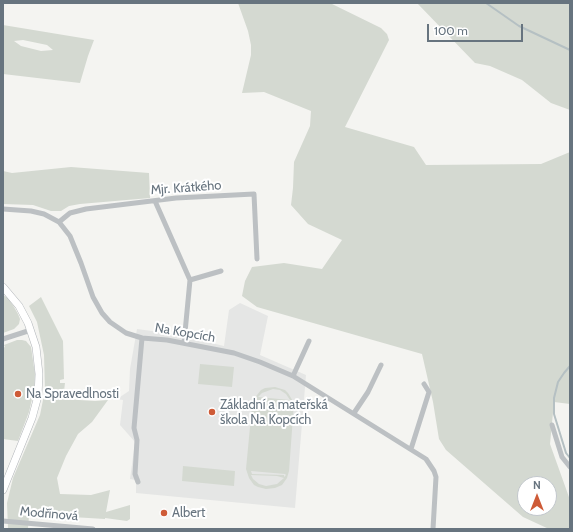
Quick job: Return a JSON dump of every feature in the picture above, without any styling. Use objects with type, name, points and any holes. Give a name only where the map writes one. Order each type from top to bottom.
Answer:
[{"type":"main road","points":[[3,287],[19,306],[31,330],[36,347],[39,374],[38,396],[30,425],[4,487]]},
{"type":"street","name":"Mjr. Krátkého","points":[[59,222],[70,213],[78,211],[176,198],[254,194],[257,259]]},
{"type":"street","points":[[155,201],[190,280],[184,343]]},
{"type":"street","points":[[3,209],[31,211],[44,214],[59,222],[70,236],[93,297],[102,313],[110,322],[126,333],[142,338]]},
{"type":"street","points":[[190,280],[221,271]]},
{"type":"street","points":[[3,339],[31,330]]},
{"type":"street","name":"Na Kopcích","points":[[138,482],[135,474],[137,440],[134,428],[142,338],[184,343],[234,353],[293,376],[426,458],[434,471],[436,485],[433,529]]},
{"type":"street","points":[[293,376],[310,341]]},
{"type":"street","points":[[354,413],[368,392],[381,365]]},
{"type":"street","points":[[412,449],[429,392],[424,384]]},
{"type":"street","points":[[552,425],[562,457],[570,467]]},
{"type":"street","name":"Modřínová","points":[[3,520],[93,529]]},
{"type":"shaded area","points":[[238,3],[330,3],[381,28],[387,34],[389,40],[345,127],[414,147],[426,165],[541,164],[570,152],[570,404],[554,402],[550,444],[570,500],[570,529],[549,529],[522,516],[557,516],[557,476],[517,476],[517,512],[446,450],[439,439],[433,402],[422,354],[257,307],[242,296],[245,281],[252,267],[284,263],[322,269],[342,240],[308,224],[291,205],[294,162],[310,126],[311,111],[264,92],[242,93],[251,55],[251,45],[248,31]]},
{"type":"shaded area","points":[[417,3],[570,3],[570,110],[551,103],[522,80],[490,66],[475,63]]},
{"type":"shaded area","points":[[3,25],[94,40],[80,83],[3,74]],"holes":[[[23,40],[47,45],[53,50],[41,51],[21,46],[14,41]]]},
{"type":"shaded area","points":[[71,167],[149,173],[150,198],[80,204],[69,206],[61,211],[51,211],[33,205],[3,204],[3,171],[12,173]]},
{"type":"shaded area","points":[[3,295],[8,298],[20,319],[19,324],[14,329],[3,333]]},
{"type":"shaded area","points":[[41,297],[63,341],[64,379],[60,380],[60,383],[65,383],[63,399],[95,401],[108,400],[92,422],[78,434],[66,456],[57,478],[60,494],[91,495],[110,490],[106,512],[130,505],[130,519],[127,521],[105,518],[39,515],[29,516],[28,528],[30,529],[8,529],[7,503],[13,478],[40,415],[45,390],[44,355],[37,322],[29,306]]},
{"type":"shaded area","name":"Základní a mateřská škola Na Kopcích","points":[[240,303],[268,316],[260,355],[306,375],[295,508],[136,493],[136,480],[130,479],[135,442],[120,425],[123,400],[117,399],[129,391],[130,369],[137,329],[174,334],[224,346],[229,310]]},
{"type":"shaded area","points":[[17,340],[26,341],[31,347],[35,374],[34,390],[29,412],[18,441],[3,439],[3,348],[5,347],[4,345]]},
{"type":"shaded area","points":[[200,364],[234,367],[232,387],[198,384]]},
{"type":"shaded area","points":[[275,387],[285,390],[294,403],[289,471],[287,478],[282,485],[275,488],[266,489],[254,485],[249,478],[246,469],[253,400],[261,390]],"holes":[[[273,389],[280,390],[286,394],[290,400],[258,397],[262,393]],[[251,471],[286,475],[284,477],[284,475],[252,474]],[[251,475],[277,476],[284,478],[277,484],[266,486],[259,484]]]},
{"type":"shaded area","points":[[183,466],[235,471],[234,486],[182,481]]},
{"type":"waterway","points":[[486,3],[519,26],[570,50]]},
{"type":"waterway","points":[[570,366],[558,382],[554,398],[554,414],[566,453],[570,458]]},
{"type":"place","name":"Na Spravedlnosti","points":[[18,394]]},
{"type":"place","name":"Základní a mateřská škola Na Kopcích","points":[[212,412]]},
{"type":"place","name":"Albert","points":[[164,513]]}]
